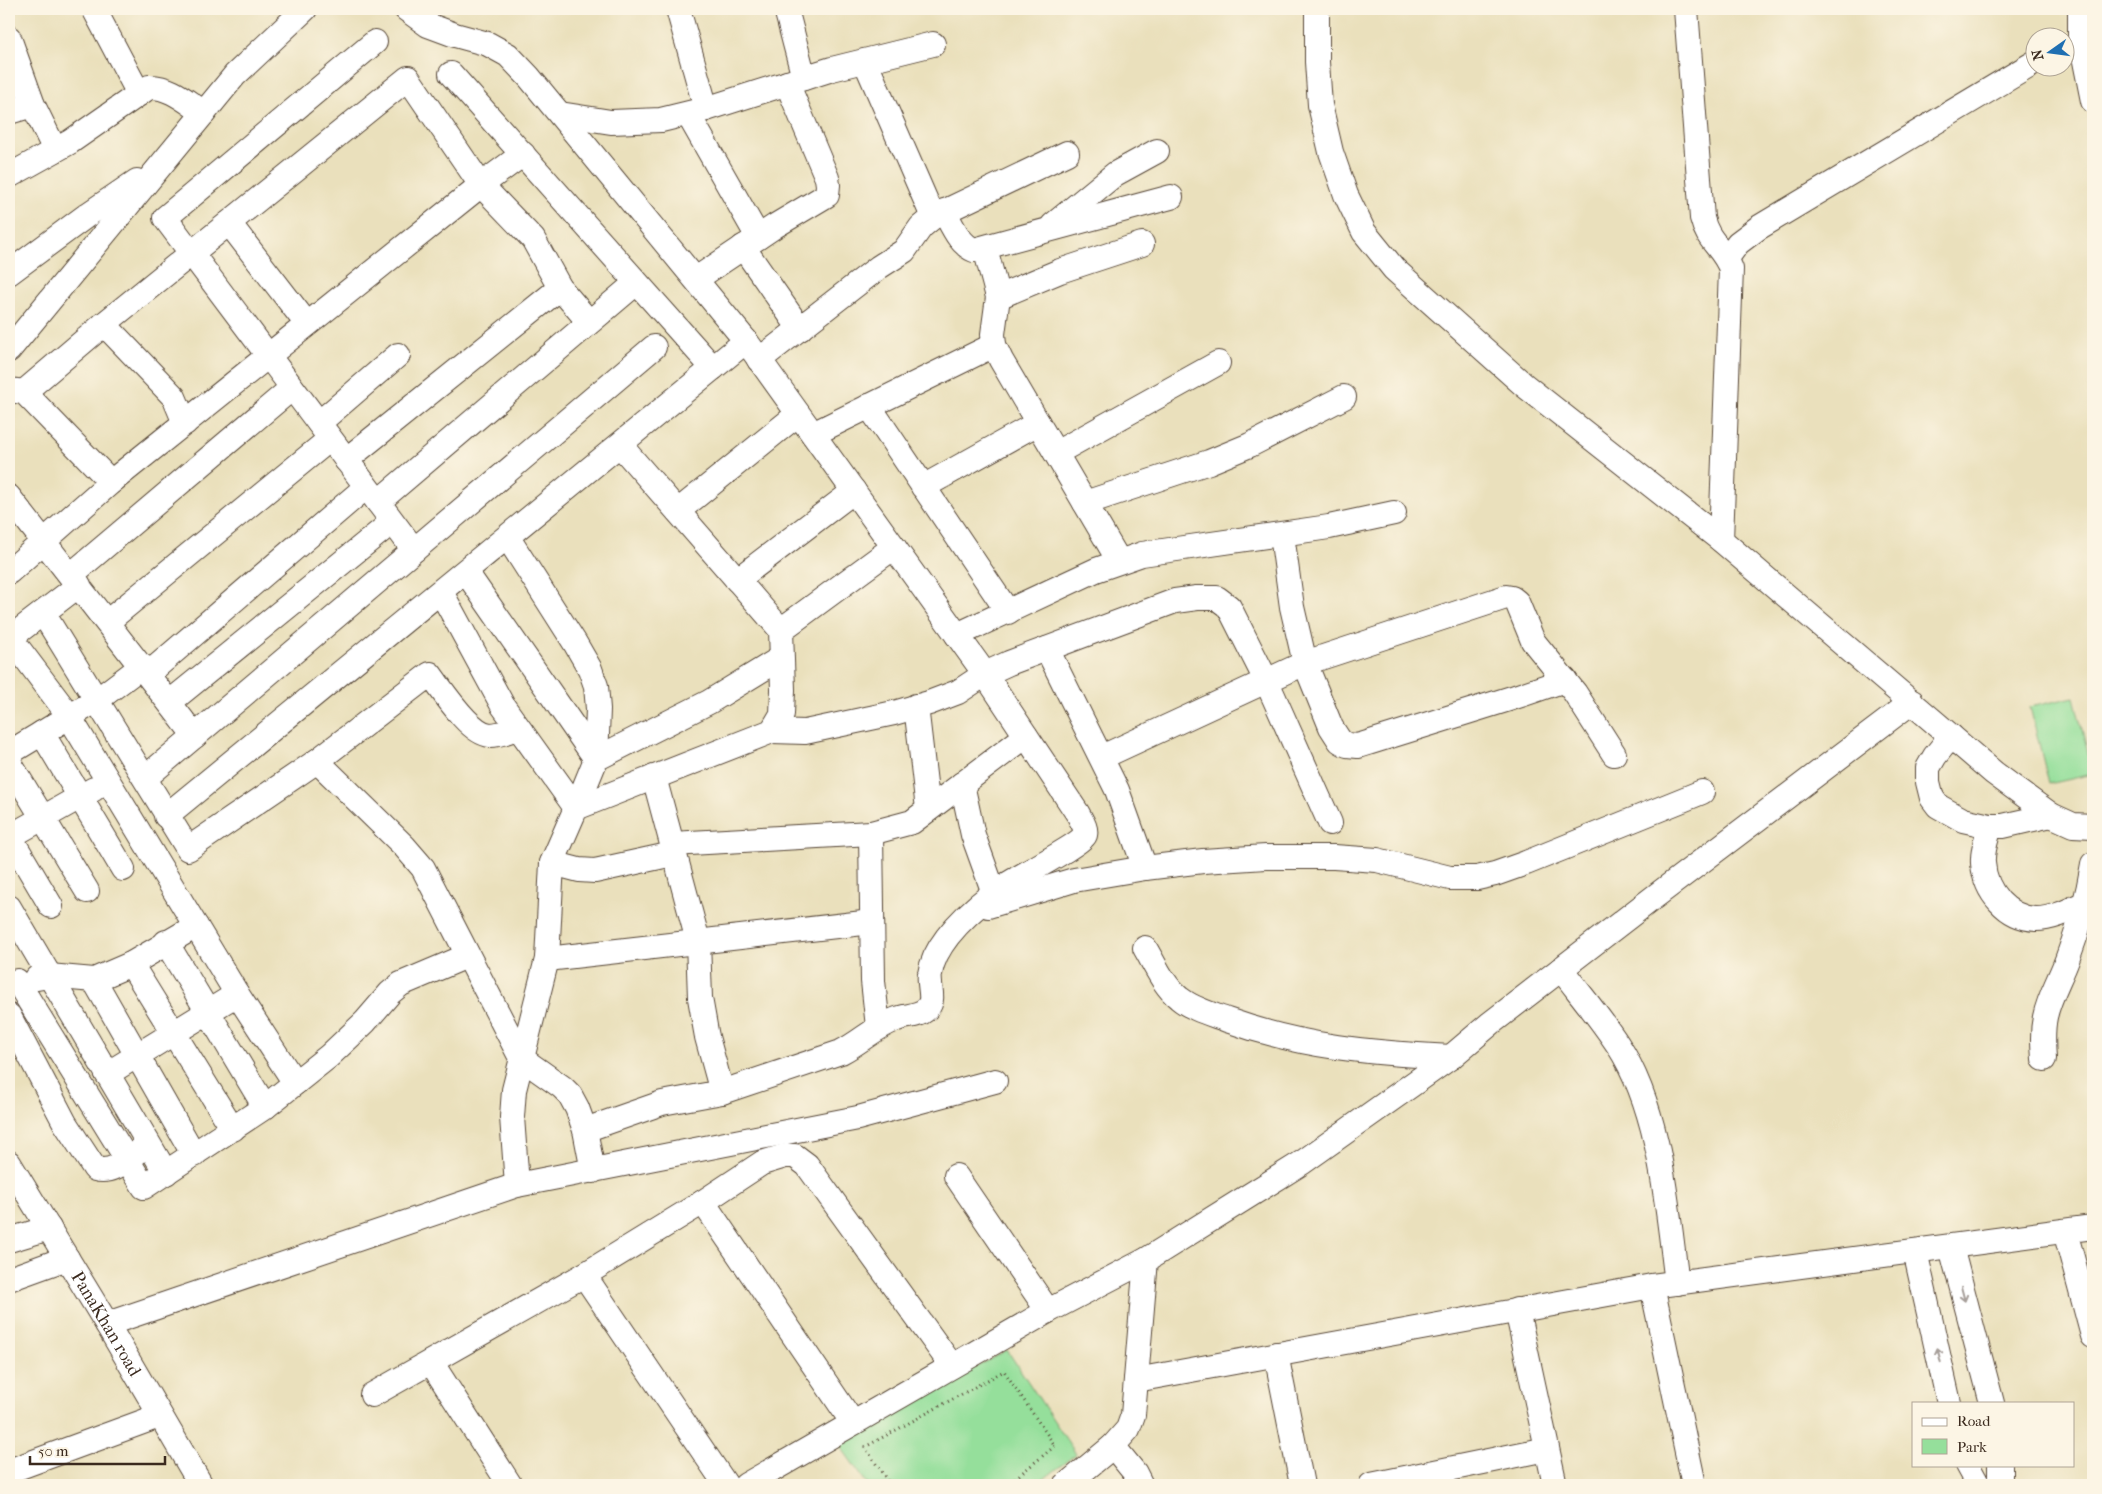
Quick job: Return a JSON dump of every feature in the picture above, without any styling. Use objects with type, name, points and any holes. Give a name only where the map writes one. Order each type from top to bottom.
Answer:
[{"type":"street","points":[[94,9],[138,94]]},
{"type":"street","points":[[9,350],[235,75],[305,9]]},
{"type":"street","points":[[406,9],[428,25],[488,44],[508,55],[560,114],[760,360],[985,674],[1078,814],[1084,826],[1085,834],[1082,841],[1015,878],[994,893],[972,911],[948,937],[936,955],[930,974],[930,1006],[923,1012],[878,1027],[859,1043],[841,1052],[722,1092],[662,1103],[585,1130]]},
{"type":"street","points":[[678,9],[697,112],[751,242],[800,329]]},
{"type":"street","points":[[696,279],[827,195],[827,178],[795,81],[786,9]]},
{"type":"street","points":[[1318,9],[1317,62],[1320,105],[1331,152],[1346,195],[1364,232],[1394,269],[1524,384],[1721,540],[1994,772],[2051,815],[2073,826],[2093,826]]},
{"type":"street","points":[[1686,9],[1702,218],[1705,231],[1710,240],[1727,258],[1731,269],[1721,540]]},
{"type":"street","points":[[2074,32],[2080,9]]},
{"type":"street","points":[[9,38],[33,105],[54,150]]},
{"type":"street","points":[[375,42],[165,218],[414,550]]},
{"type":"street","points":[[560,114],[611,122],[661,120],[697,112],[795,81],[933,44]]},
{"type":"street","points":[[2074,46],[2093,101]]},
{"type":"street","points":[[865,61],[938,214],[967,247],[974,250],[986,248],[1171,197]]},
{"type":"street","points":[[1727,258],[1738,243],[1758,228],[2024,69]]},
{"type":"street","points":[[451,74],[713,368]]},
{"type":"street","points":[[111,482],[16,391],[104,324],[408,78],[481,185],[533,239],[560,288],[589,322]]},
{"type":"street","points":[[9,176],[54,150],[149,87],[160,87],[172,92],[204,113]]},
{"type":"street","points":[[9,112],[33,105]]},
{"type":"street","points":[[1044,232],[1115,174],[1158,152]]},
{"type":"street","points":[[760,360],[880,267],[904,252],[921,227],[938,214],[1067,153]]},
{"type":"street","points":[[10,568],[111,482],[481,185],[523,154]]},
{"type":"street","points":[[9,273],[90,213],[159,167]]},
{"type":"street","points":[[229,223],[307,324]]},
{"type":"street","points":[[998,297],[1060,271],[1142,244]]},
{"type":"street","points":[[986,248],[998,297],[993,334],[994,344],[1001,360],[1119,561]]},
{"type":"street","points":[[9,753],[145,670],[372,494],[636,283]]},
{"type":"street","points":[[346,460],[560,288]]},
{"type":"street","points":[[104,324],[174,397],[185,423]]},
{"type":"street","points":[[166,816],[508,538],[746,341]]},
{"type":"street","points":[[812,434],[994,344]]},
{"type":"street","points":[[145,778],[654,347]]},
{"type":"street","points":[[107,622],[324,431],[398,355]]},
{"type":"street","points":[[1056,453],[1218,363]]},
{"type":"street","points":[[292,388],[75,580],[43,613],[10,637],[69,716],[196,926],[295,1083]]},
{"type":"street","points":[[1085,503],[1209,462],[1250,445],[1344,397]]},
{"type":"street","points":[[869,406],[1008,612]]},
{"type":"street","points":[[678,511],[798,414]]},
{"type":"street","points":[[923,487],[1038,423]]},
{"type":"street","points":[[620,445],[781,630],[782,714],[772,731]]},
{"type":"street","points":[[737,580],[854,491]]},
{"type":"street","points":[[9,497],[195,736]]},
{"type":"street","points":[[957,635],[1119,561],[1142,554],[1282,535],[1394,513]]},
{"type":"street","points":[[170,702],[392,522]]},
{"type":"street","points":[[1282,535],[1292,607],[1305,664],[1335,734],[1340,741],[1347,745],[1358,746],[1565,680]]},
{"type":"street","points":[[508,538],[590,669],[596,686],[598,709],[596,759],[552,863],[547,959],[514,1090],[512,1117],[517,1185]]},
{"type":"street","points":[[781,630],[894,547]]},
{"type":"street","points":[[466,572],[596,759]]},
{"type":"street","points":[[441,592],[503,706],[576,808]]},
{"type":"street","points":[[1102,757],[1305,664],[1506,596],[1517,602],[1533,641],[1575,693],[1614,754]]},
{"type":"street","points":[[576,808],[772,731],[805,732],[916,706],[958,692],[985,674],[1175,601],[1217,598],[1229,607],[1267,682],[1330,823]]},
{"type":"street","points":[[43,613],[188,849],[317,761],[430,674],[467,721],[478,731],[490,735],[517,728]]},
{"type":"street","points":[[1047,649],[1117,790],[1145,868]]},
{"type":"street","points":[[596,759],[709,702],[781,658]]},
{"type":"street","points":[[746,1485],[1048,1311],[1146,1260],[1303,1162],[1403,1093],[1561,969],[1912,702]]},
{"type":"street","points":[[916,706],[928,809]]},
{"type":"street","points":[[42,733],[123,869]]},
{"type":"street","points":[[552,863],[579,870],[595,871],[672,849],[871,832],[912,822],[1026,736]]},
{"type":"street","points":[[1951,736],[1928,768],[1928,782],[1932,798],[1938,806],[1963,820],[1990,826],[2003,826],[2051,815]]},
{"type":"street","points":[[317,761],[404,846],[423,868],[466,956],[521,1058],[562,1086],[570,1095],[585,1130],[593,1171]]},
{"type":"street","points":[[9,762],[87,891]]},
{"type":"street","points":[[654,778],[698,941],[700,998],[707,1037],[722,1092]]},
{"type":"street","points":[[51,906],[9,836],[108,781]]},
{"type":"street","points":[[962,784],[973,836],[994,893]]},
{"type":"street","points":[[972,911],[1074,880],[1145,868],[1203,861],[1266,857],[1334,857],[1377,860],[1450,878],[1477,878],[1526,863],[1702,792]]},
{"type":"street","points":[[1990,826],[1983,853],[1984,870],[1990,887],[2007,910],[2019,916],[2037,919],[2056,916],[2083,904]]},
{"type":"street","points":[[871,832],[873,981],[878,1027]]},
{"type":"street","points":[[2044,1059],[2042,1037],[2045,1017],[2070,952],[2093,864]]},
{"type":"street","points":[[9,907],[166,1173]]},
{"type":"street","points":[[547,959],[872,922]]},
{"type":"street","points":[[196,926],[131,964],[94,980],[49,976],[13,982],[144,1187],[265,1107],[329,1056],[401,984],[466,956]]},
{"type":"street","points":[[166,942],[265,1107]]},
{"type":"street","points":[[1145,948],[1165,982],[1178,998],[1190,1006],[1255,1030],[1311,1044],[1364,1052],[1450,1057]]},
{"type":"street","points":[[131,964],[233,1129]]},
{"type":"street","points":[[1561,969],[1618,1046],[1640,1093],[1659,1156],[1678,1283]]},
{"type":"street","points":[[94,980],[194,1155]]},
{"type":"street","points":[[107,1074],[238,994]]},
{"type":"street","points":[[9,1016],[65,1123],[95,1169],[104,1172],[113,1169],[148,1144]]},
{"type":"street","points":[[107,1324],[517,1185],[858,1118],[996,1081]]},
{"type":"street","points":[[372,1395],[584,1275],[703,1202],[762,1163],[785,1156],[795,1156],[807,1165],[952,1366]]},
{"type":"street","name":"PanaKhan road","points":[[9,1163],[107,1324],[200,1485]]},
{"type":"street","points":[[956,1176],[1048,1311]]},
{"type":"street","points":[[703,1202],[853,1423]]},
{"type":"street","points":[[9,1240],[49,1228]]},
{"type":"street","points":[[1136,1380],[1652,1286],[2093,1228]]},
{"type":"street","points":[[2065,1231],[2093,1336]]},
{"type":"street","points":[[1951,1247],[1992,1402]]},
{"type":"street","points":[[1915,1251],[1950,1402]]},
{"type":"street","points":[[9,1279],[67,1258]]},
{"type":"street","points":[[1066,1485],[1113,1446],[1128,1429],[1131,1422],[1146,1260]]},
{"type":"street","points":[[584,1275],[726,1485]]},
{"type":"street","points":[[1652,1286],[1694,1485]]},
{"type":"street","points":[[1517,1310],[1555,1485]]},
{"type":"street","points":[[1276,1354],[1302,1485]]},
{"type":"street","points":[[431,1362],[510,1485]]},
{"type":"street","points":[[9,1471],[159,1416]]},
{"type":"street","points":[[1113,1446],[1135,1473],[1141,1485]]},
{"type":"street","points":[[1371,1485],[1547,1448]]},
{"type":"street","points":[[1967,1466],[1978,1485]]},
{"type":"street","points":[[2000,1466],[2000,1485]]},
{"type":"path","points":[[890,1485],[865,1447],[1004,1371],[1056,1446],[1007,1485]]},
{"type":"green space","points":[[2074,697],[2093,774],[2049,784],[2030,707]]},
{"type":"green space","points":[[1007,1350],[1076,1454],[1036,1485],[868,1485],[838,1443]]}]
